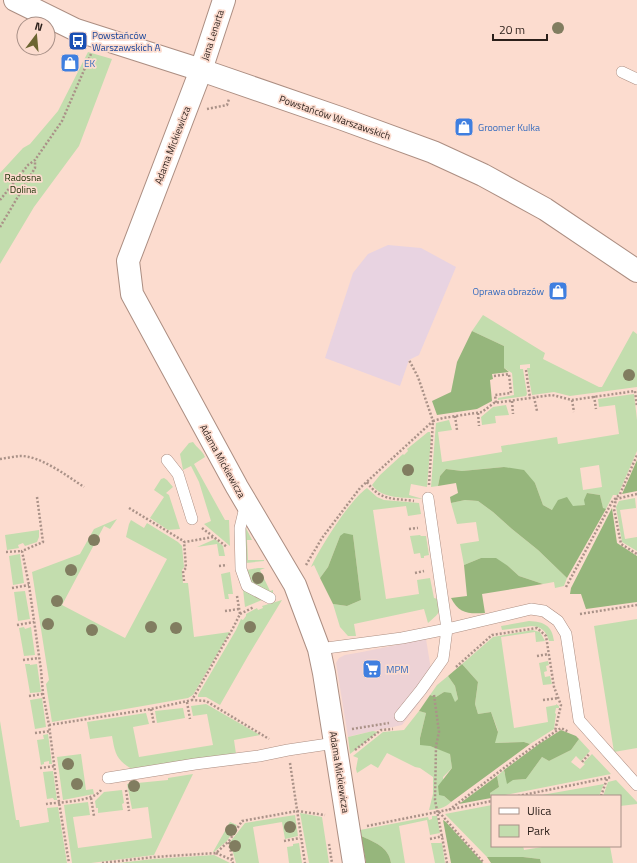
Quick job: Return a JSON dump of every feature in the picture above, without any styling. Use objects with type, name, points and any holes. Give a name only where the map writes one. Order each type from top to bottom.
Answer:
[{"type":"street","name":"Powstańców Warszawskich","points":[[15,0],[76,30],[201,70],[426,149],[483,175],[545,209],[637,271]]},
{"type":"street","name":"Jana Lenarta","points":[[201,70],[224,0]]},
{"type":"street","name":"Adama Mickiewicza","points":[[201,70],[128,260],[132,294],[246,502],[295,585],[319,649],[324,673],[346,741],[354,863]]},
{"type":"lane","points":[[622,72],[637,79]]},
{"type":"lane","points":[[167,460],[178,474],[192,519]]},
{"type":"lane","points":[[400,716],[443,659],[447,629],[429,500]]},
{"type":"lane","points":[[246,502],[240,528],[241,569],[247,586],[270,598]]},
{"type":"lane","points":[[319,649],[402,638],[531,609],[544,611],[558,620],[566,634],[578,720],[637,785]]},
{"type":"lane","points":[[108,778],[195,764],[259,756],[346,741]]},
{"type":"path","points":[[0,200],[28,165],[35,160],[62,121],[93,48]]},
{"type":"path","points":[[210,107],[227,105]]},
{"type":"path","points":[[0,226],[35,168],[35,160]]},
{"type":"path","points":[[367,482],[373,491],[382,497],[429,500],[433,421],[418,377],[409,360]]},
{"type":"path","points":[[526,370],[530,398]]},
{"type":"path","points":[[494,376],[509,374],[511,393],[495,395],[496,403]]},
{"type":"path","points":[[303,571],[322,538],[360,488],[433,421],[482,412],[496,403],[552,395],[572,400],[636,391],[637,406]]},
{"type":"path","points":[[594,396],[596,409]]},
{"type":"path","points":[[534,397],[537,411]]},
{"type":"path","points":[[572,400],[574,412]]},
{"type":"path","points":[[512,401],[513,414]]},
{"type":"path","points":[[478,413],[479,426]]},
{"type":"path","points":[[455,416],[457,430]]},
{"type":"path","points":[[0,459],[20,456],[49,464],[84,487]]},
{"type":"path","points":[[566,587],[612,502],[620,494],[637,456]]},
{"type":"path","points":[[616,499],[637,494]]},
{"type":"path","points":[[6,552],[22,551],[43,542],[37,497]]},
{"type":"path","points":[[616,499],[614,509],[620,544],[637,554]]},
{"type":"path","points":[[129,508],[185,542],[214,537]]},
{"type":"path","points":[[192,519],[229,548]]},
{"type":"path","points":[[184,541],[186,568],[183,571],[184,581]]},
{"type":"path","points":[[22,551],[29,585],[43,694],[50,731],[59,802],[69,863]]},
{"type":"path","points":[[12,588],[29,585]]},
{"type":"path","points":[[192,700],[240,614],[238,597]]},
{"type":"path","points":[[580,614],[637,606]]},
{"type":"path","points":[[225,611],[239,609]]},
{"type":"path","points":[[17,625],[34,622]]},
{"type":"path","points":[[452,670],[492,635],[537,628],[546,636],[554,688],[561,706],[555,731]]},
{"type":"path","points":[[537,656],[549,654]]},
{"type":"path","points":[[23,660],[39,658]]},
{"type":"path","points":[[434,688],[438,732],[435,767],[435,800],[447,863]]},
{"type":"path","points":[[29,696],[43,694]]},
{"type":"path","points":[[543,700],[558,698]]},
{"type":"path","points":[[49,725],[192,700],[206,701],[288,750],[300,838],[305,863]]},
{"type":"path","points":[[187,702],[190,719]]},
{"type":"path","points":[[152,708],[154,724]]},
{"type":"path","points":[[346,741],[393,722],[400,716]]},
{"type":"path","points":[[381,730],[388,723]]},
{"type":"path","points":[[449,810],[528,749],[555,731],[561,728],[572,733]]},
{"type":"path","points":[[346,741],[381,730],[396,729]]},
{"type":"path","points":[[35,734],[50,731]]},
{"type":"path","points":[[582,762],[592,751]]},
{"type":"path","points":[[40,768],[55,766]]},
{"type":"path","points":[[523,795],[614,777],[610,771]]},
{"type":"path","points":[[46,804],[91,798],[99,793],[108,778]]},
{"type":"path","points":[[601,795],[608,778]]},
{"type":"path","points":[[126,787],[129,811]]},
{"type":"path","points":[[91,798],[94,816]]},
{"type":"path","points":[[366,826],[491,801]]},
{"type":"path","points":[[216,853],[229,841],[242,820],[297,810],[325,815]]},
{"type":"path","points":[[438,812],[484,863]]},
{"type":"path","points":[[430,839],[443,836]]},
{"type":"path","points":[[284,841],[300,838]]},
{"type":"path","points":[[229,841],[233,861]]},
{"type":"path","points":[[102,863],[154,857],[216,853],[233,861]]},
{"type":"shaded area","points":[[388,245],[421,248],[456,267],[419,355],[409,360],[400,386],[325,358],[353,273],[368,254]]},
{"type":"shaded area","points":[[426,639],[434,683],[402,725],[348,737],[336,663],[339,658],[345,655]]},
{"type":"green space","name":"Radosna Dolina","points":[[88,52],[112,59],[79,146],[34,207],[0,264],[0,173],[23,148],[30,144],[58,111]]},
{"type":"green space","points":[[483,315],[545,353],[543,359],[599,387],[602,387],[633,331],[637,334],[637,387],[570,396],[554,392],[532,395],[527,368],[530,368],[530,364],[520,365],[520,369],[523,369],[527,394],[526,396],[498,400],[498,398],[514,395],[512,373],[504,368],[504,346],[472,331]]},
{"type":"green space","points":[[472,331],[504,346],[504,368],[509,372],[492,374],[493,379],[490,380],[492,401],[477,409],[437,415],[432,401],[451,392],[457,362]]},
{"type":"green space","points":[[634,394],[637,420],[637,451],[618,495],[613,495],[606,509],[603,509],[600,495],[587,493],[585,505],[552,510],[543,505],[535,483],[504,467],[462,471],[446,469],[440,476],[438,486],[431,487],[436,423],[449,420],[452,430],[438,432],[442,462],[502,452],[501,446],[557,437],[558,444],[619,434],[615,405],[599,407],[598,399]],"holes":[[[599,465],[602,487],[583,490],[580,468]]]},
{"type":"green space","points":[[506,405],[509,415],[495,416],[496,423],[482,425],[481,417],[493,407]]},
{"type":"green space","points":[[430,432],[431,439],[427,487],[411,484],[409,495],[423,499],[395,497],[376,490],[372,485],[380,475],[403,454],[404,455],[408,451],[407,449]]},
{"type":"green space","points":[[193,442],[205,457],[194,464],[225,520],[229,520],[230,546],[204,524],[211,521],[199,482],[191,466],[183,470],[180,454],[189,443]]},
{"type":"green space","points":[[637,460],[637,491],[622,494]]},
{"type":"green space","points":[[504,467],[524,470],[535,483],[543,505],[552,510],[558,500],[567,497],[573,506],[585,505],[584,500],[587,493],[600,495],[603,508],[606,509],[567,578],[538,550],[478,501],[465,500],[451,503],[450,497],[458,493],[456,483],[438,486],[440,476],[446,469],[462,471]]},
{"type":"green space","points":[[164,478],[173,487],[166,493],[169,495],[180,529],[168,530],[150,518],[164,497],[154,490],[161,479]]},
{"type":"green space","points":[[367,488],[377,497],[384,500],[419,503],[421,514],[408,516],[406,506],[373,510],[386,599],[419,594],[417,580],[430,578],[434,598],[441,600],[441,604],[438,613],[428,623],[424,609],[354,624],[356,636],[348,636],[340,627],[333,604],[347,606],[361,600],[353,535],[340,536],[328,567],[320,578],[314,565],[311,567],[328,536],[344,513]]},
{"type":"green space","points":[[635,498],[636,508],[620,510],[625,539],[637,537],[637,551],[622,542],[616,507],[619,501]]},
{"type":"green space","points":[[465,500],[478,501],[538,550],[567,578],[564,586],[555,588],[554,582],[543,584],[519,576],[508,566],[481,558],[464,565],[460,544],[479,541],[476,522],[457,524],[451,503]]},
{"type":"green space","points":[[612,508],[617,543],[637,556],[637,602],[586,609],[581,594],[570,594],[571,588]]},
{"type":"green space","points":[[117,519],[110,529],[104,526],[62,605],[125,638],[167,559],[126,537],[131,520],[144,528],[147,523],[182,546],[184,567],[182,570],[183,583],[188,583],[194,637],[230,632],[193,695],[188,698],[52,722],[46,684],[49,680],[32,572],[80,554],[94,529]]},
{"type":"green space","points":[[245,526],[252,540],[247,540],[248,560],[264,561],[246,563]]},
{"type":"green space","points":[[39,530],[37,542],[25,546],[23,543],[18,545],[19,548],[7,550],[5,535]]},
{"type":"green space","points":[[344,533],[353,535],[361,600],[347,606],[333,604],[320,578],[328,567],[340,536]]},
{"type":"green space","points":[[410,536],[426,536],[429,555],[424,556],[424,558],[421,558],[420,553],[414,554]]},
{"type":"green space","points":[[215,539],[223,546],[225,556],[219,556],[217,544],[197,547]]},
{"type":"green space","points":[[20,554],[24,583],[13,585],[9,556]]},
{"type":"green space","points":[[481,558],[496,558],[519,576],[543,584],[482,594],[485,613],[465,612],[457,607],[451,598],[467,596],[464,565]]},
{"type":"green space","points":[[265,568],[260,570],[270,591],[273,590],[273,593],[270,594],[263,591],[249,579],[247,570]]},
{"type":"green space","points":[[230,572],[233,594],[228,594],[229,599],[225,599],[221,574]]},
{"type":"green space","points":[[243,589],[262,600],[245,607]]},
{"type":"green space","points":[[25,591],[30,619],[18,621],[14,592]]},
{"type":"green space","points":[[282,600],[220,705],[206,697],[198,697],[241,619],[243,620],[246,614],[257,608],[258,610],[263,608],[262,606]]},
{"type":"green space","points":[[637,619],[637,748],[614,752],[594,626]]},
{"type":"green space","points":[[529,621],[539,622],[546,625],[551,631],[554,641],[549,641],[543,630],[532,626],[502,630],[501,626]]},
{"type":"green space","points":[[24,627],[25,629],[31,627],[35,655],[24,656],[19,628]]},
{"type":"green space","points":[[532,630],[540,632],[545,641],[536,642],[535,632],[501,637],[514,728],[548,722],[546,707],[556,704],[559,708],[556,708],[554,729],[530,744],[524,742],[494,743],[498,731],[491,712],[478,714],[475,704],[478,682],[462,664],[493,637]]},
{"type":"green space","points":[[548,661],[549,665],[546,666],[547,671],[544,672],[545,677],[550,676],[552,684],[543,685],[539,663]]},
{"type":"green space","points":[[25,664],[37,664],[41,692],[30,693]]},
{"type":"green space","points":[[462,664],[478,682],[475,704],[478,714],[491,712],[498,732],[495,743],[524,742],[530,744],[451,802],[444,796],[439,795],[438,786],[452,768],[450,754],[430,746],[420,745],[420,738],[426,713],[419,711],[430,695],[436,697],[444,692],[451,693],[455,702],[458,699],[455,686],[448,676]]},
{"type":"green space","points":[[448,676],[455,686],[458,699],[455,703],[444,692],[436,697],[430,695],[437,685]]},
{"type":"green space","points":[[42,698],[46,727],[35,729],[30,700]]},
{"type":"green space","points":[[206,704],[260,735],[234,740],[236,754],[132,769],[117,756],[112,736],[90,739],[87,722],[146,713],[149,724],[133,727],[139,757],[213,745],[207,714],[193,716],[191,706]]},
{"type":"green space","points":[[183,708],[185,718],[157,723],[155,711]]},
{"type":"green space","points":[[419,711],[426,713],[420,738],[430,746],[450,753],[452,768],[443,777],[444,796],[451,802],[438,809],[429,810],[433,794],[433,777],[420,768],[387,753],[378,768],[371,764],[357,773],[356,769],[358,758],[353,756],[383,732],[404,730]]},
{"type":"green space","points":[[0,721],[16,820],[19,820],[20,827],[49,822],[47,808],[58,807],[67,863],[0,863]]},
{"type":"green space","points":[[561,730],[576,736],[579,739],[571,750],[549,761],[542,757],[526,779],[513,780],[507,784],[504,770]]},
{"type":"green space","points":[[373,731],[378,732],[350,754],[348,737]]},
{"type":"green space","points":[[48,734],[52,764],[49,764],[49,761],[44,762],[44,764],[41,765],[37,740],[44,739],[43,735]]},
{"type":"green space","points":[[579,739],[590,751],[581,761],[576,756],[571,762],[580,769],[585,764],[583,763],[592,754],[611,774],[505,795],[491,795],[491,798],[490,793],[499,787],[497,776],[504,770],[504,773],[513,780],[526,779],[542,757],[549,761],[571,750]]},
{"type":"green space","points":[[81,754],[86,790],[93,789],[94,794],[63,800],[57,757]]},
{"type":"green space","points":[[53,771],[57,800],[54,800],[53,798],[47,799],[43,772]]},
{"type":"green space","points":[[193,774],[154,855],[91,863],[72,863],[64,805],[88,802],[90,815],[73,817],[78,848],[152,838],[148,807],[132,809],[127,784],[168,780],[168,778]]},
{"type":"green space","points":[[497,776],[499,787],[490,793],[491,798],[459,804]]},
{"type":"green space","points":[[616,780],[637,802],[637,804],[621,806],[621,795],[603,795],[608,782]]},
{"type":"green space","points":[[604,784],[599,795],[542,795]]},
{"type":"green space","points":[[122,790],[124,803],[122,804],[123,810],[98,813],[98,808],[96,808],[95,801],[104,792]]},
{"type":"green space","points":[[491,805],[491,847],[523,847],[524,850],[542,847],[610,847],[613,863],[541,863],[540,859],[523,857],[487,857],[445,814]]},
{"type":"green space","points":[[300,813],[322,817],[329,863],[309,863]]},
{"type":"green space","points":[[295,815],[298,836],[285,839],[282,822],[253,827],[259,863],[236,863],[230,842],[245,823]]},
{"type":"green space","points":[[432,816],[437,816],[440,833],[430,835],[427,820],[399,826],[405,863],[391,863],[390,857],[384,849],[376,843],[361,836],[360,830],[428,817],[429,820],[432,819]]},
{"type":"green space","points":[[443,820],[446,822],[483,863],[451,863]]},
{"type":"green space","points":[[230,822],[237,825],[227,841],[213,852]]},
{"type":"green space","points":[[361,836],[376,843],[384,849],[390,857],[391,863],[366,863]]},
{"type":"green space","points":[[299,843],[302,863],[289,863],[287,847]]},
{"type":"green space","points":[[431,843],[442,843],[445,863],[435,863]]},
{"type":"green space","points":[[214,855],[230,863],[118,863],[153,859]]},
{"type":"green space","points":[[487,857],[523,857],[540,859],[541,863],[491,863]]},
{"type":"place","name":"Powstańców Warszawskich A","points":[[78,41]]},
{"type":"place","name":"EK","points":[[70,63]]},
{"type":"place","name":"Groomer Kulka","points":[[464,127]]},
{"type":"place","name":"Oprawa obrazów","points":[[558,291]]},
{"type":"place","name":"MPM","points":[[372,669]]}]
